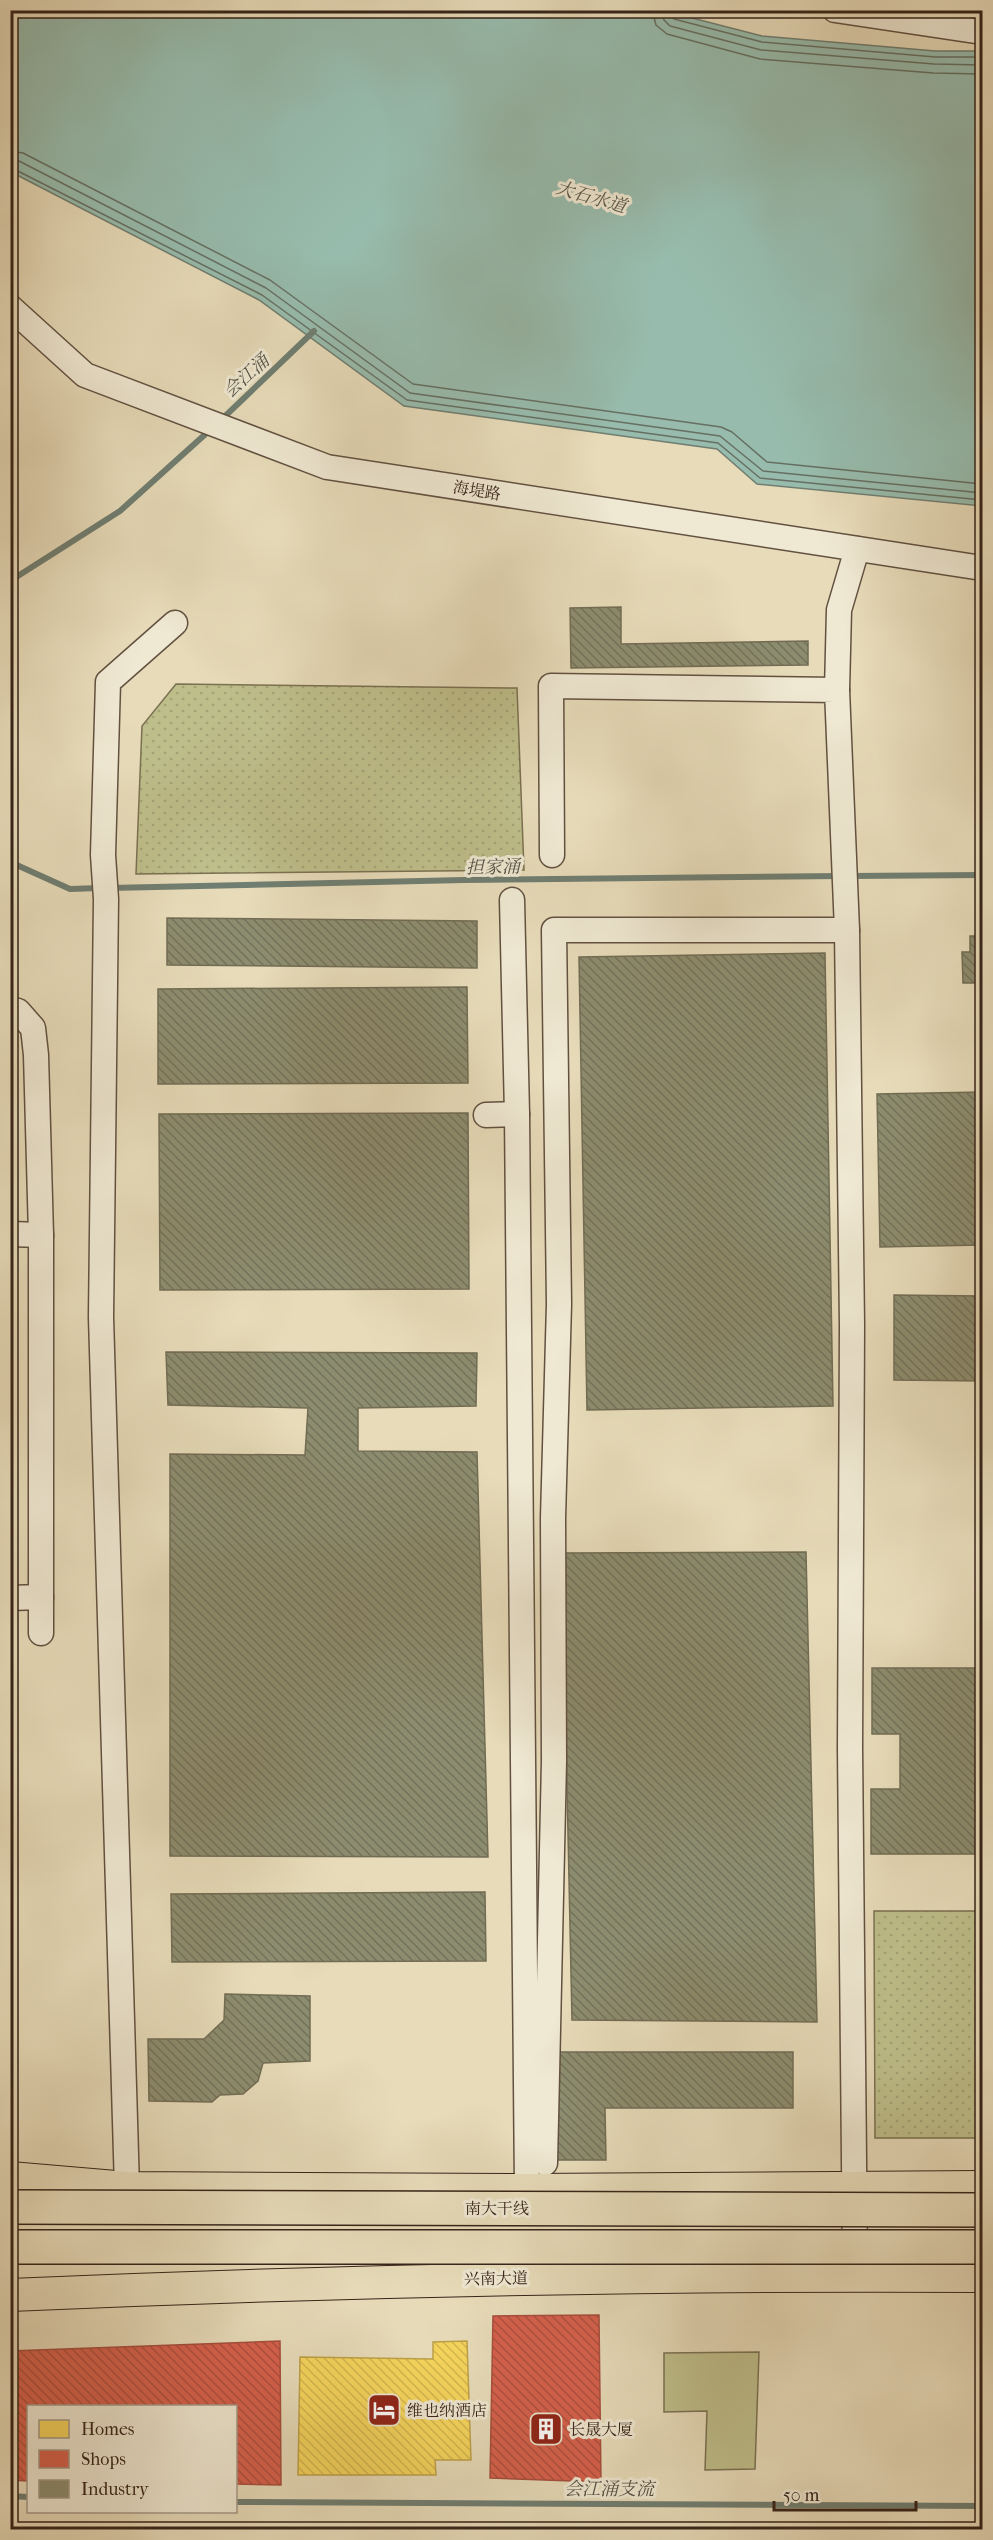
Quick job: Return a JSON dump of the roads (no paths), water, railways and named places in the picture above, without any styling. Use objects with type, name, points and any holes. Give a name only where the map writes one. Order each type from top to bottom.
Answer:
[{"type":"highway","name":"南大干线","points":[[10,2207],[982,2210]]},
{"type":"highway","points":[[10,2247],[982,2247]]},
{"type":"main road","points":[[10,2178],[127,2187],[527,2190],[982,2187]]},
{"type":"main road","points":[[10,2199],[127,2187]]},
{"type":"main road","name":"兴南大道","points":[[10,2295],[262,2284],[504,2278],[982,2276]]},
{"type":"street","points":[[835,10],[982,32]]},
{"type":"street","name":"海堤路","points":[[10,307],[85,375],[327,467],[982,568]]},
{"type":"street","points":[[855,2275],[850,1748],[852,1325],[847,930],[837,690],[839,610],[856,549]]},
{"type":"street","points":[[127,2187],[101,1317],[106,899],[103,855],[108,682],[175,623]]},
{"type":"street","points":[[552,855],[551,686],[837,690]]},
{"type":"street","points":[[512,900],[517,1114],[527,2190]]},
{"type":"street","points":[[545,2163],[554,1761],[553,1518],[559,1304],[554,930],[847,930]]},
{"type":"street","points":[[10,1009],[18,1011],[33,1028],[39,1134],[41,1633]]},
{"type":"street","points":[[486,1115],[517,1114]]},
{"type":"street","points":[[10,1234],[41,1235]]},
{"type":"street","points":[[10,1598],[41,1597]]},
{"type":"water","name":"大石水道","points":[[11,11],[665,11],[762,36],[935,51],[982,51],[982,506],[757,484],[717,449],[404,406],[259,300],[11,172]]},
{"type":"waterway","name":"会江涌","points":[[220,421],[314,331]]},
{"type":"waterway","name":"会江涌","points":[[10,581],[120,511],[210,430]]},
{"type":"waterway","name":"担家涌","points":[[10,862],[70,889],[100,888]]},
{"type":"waterway","name":"担家涌","points":[[851,876],[982,875]]},
{"type":"waterway","name":"担家涌","points":[[110,888],[464,880],[841,876]]},
{"type":"waterway","name":"会江涌支流","points":[[10,2496],[27,2497]]},
{"type":"waterway","name":"会江涌支流","points":[[237,2502],[982,2506]]},
{"type":"place","name":"维也纳酒店","points":[[384,2410]]},
{"type":"place","name":"长晟大厦","points":[[546,2429]]}]
